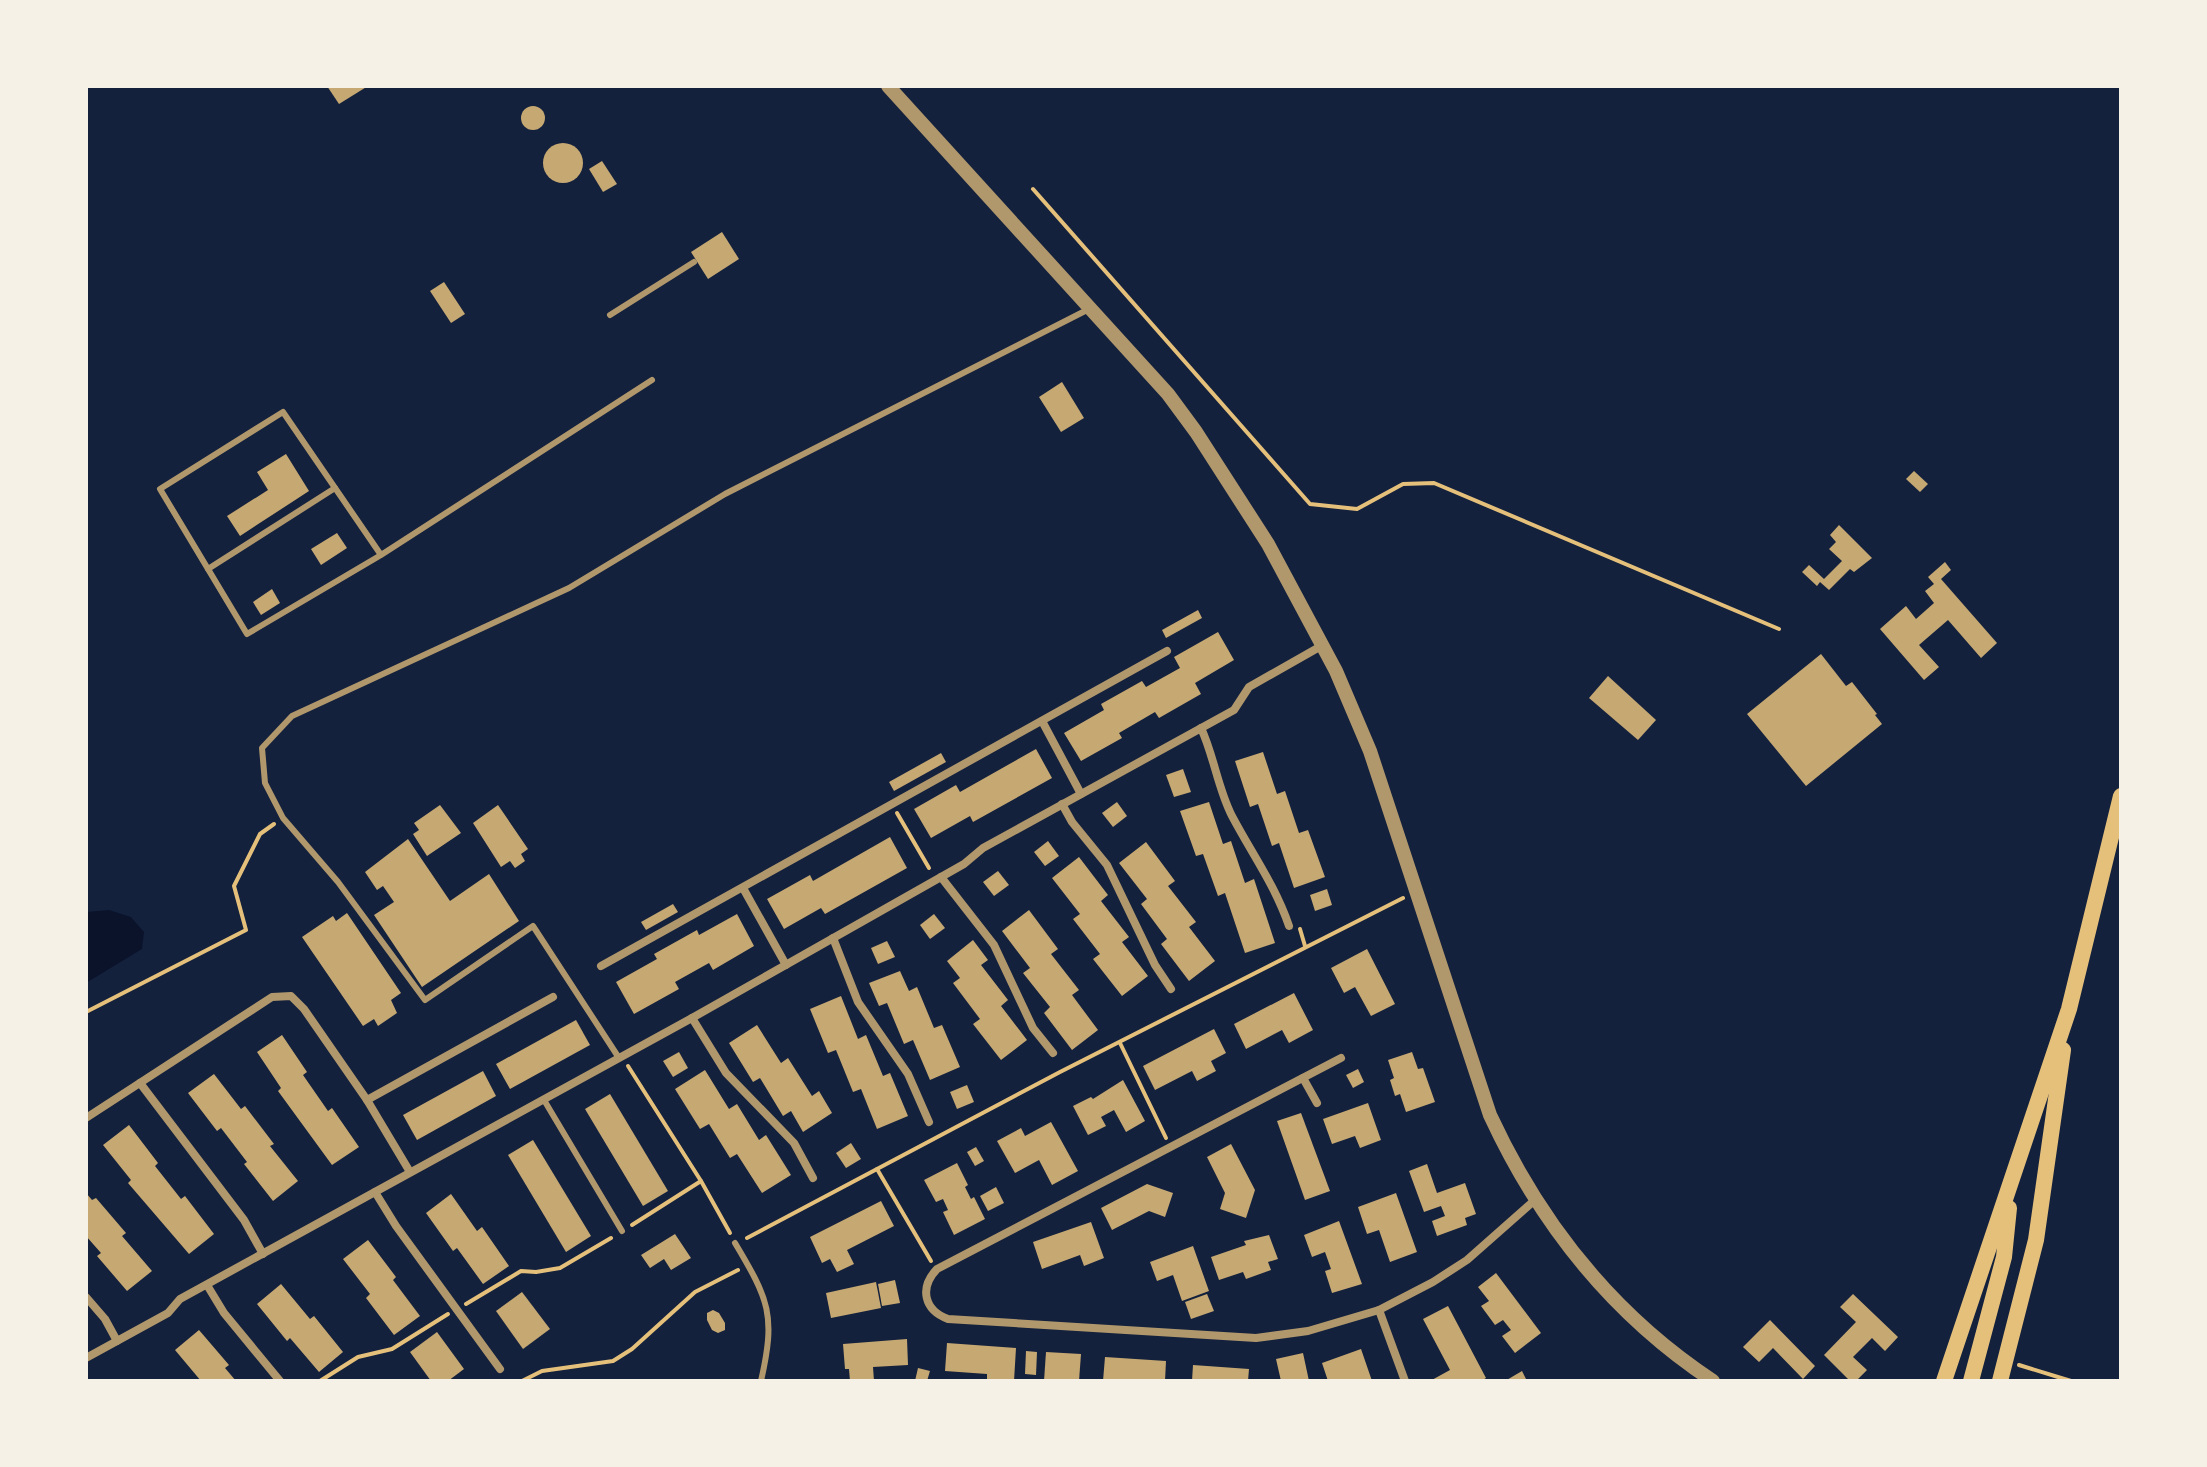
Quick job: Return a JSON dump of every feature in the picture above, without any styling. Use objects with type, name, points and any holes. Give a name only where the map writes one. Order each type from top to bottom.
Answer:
[{"type":"main road","points":[[1944,1381],[2069,1009],[2121,796]]},
{"type":"main road","points":[[2000,1381],[2036,1240],[2069,1009]]},
{"type":"main road","points":[[1971,1381],[2004,1257],[2012,1178]]},
{"type":"street","points":[[888,86],[1168,394],[1268,544],[1323,645],[1370,751],[1490,1115],[1509,1156],[1535,1200],[1591,1275],[1664,1346],[1713,1381]]},
{"type":"street","points":[[86,1358],[168,1313],[180,1299],[692,1018],[964,864],[983,848],[1234,710],[1249,687],[1323,645]]},
{"type":"street","points":[[601,966],[1167,651]]},
{"type":"street","points":[[1042,721],[1081,794]]},
{"type":"street","points":[[1201,728],[1210,746],[1230,812],[1278,894],[1289,926]]},
{"type":"street","points":[[1062,804],[1072,822],[1107,865],[1155,965],[1171,989]]},
{"type":"street","points":[[938,878],[994,945],[1033,1028],[1053,1053]]},
{"type":"street","points":[[743,888],[786,965]]},
{"type":"street","points":[[833,938],[858,1002],[908,1074],[929,1122]]},
{"type":"street","points":[[86,1118],[272,997],[284,995],[297,1001],[304,1009],[367,1100],[410,1172]]},
{"type":"street","points":[[367,1100],[553,997]]},
{"type":"street","points":[[692,1018],[726,1073],[794,1143],[813,1178]]},
{"type":"street","points":[[1341,1058],[937,1269],[929,1277],[926,1298],[930,1308],[948,1319],[1256,1338],[1308,1331],[1379,1310],[1433,1282],[1467,1260],[1535,1200]]},
{"type":"street","points":[[1303,1078],[1317,1103]]},
{"type":"street","points":[[140,1083],[244,1220],[263,1254]]},
{"type":"street","points":[[375,1192],[396,1226],[500,1369]]},
{"type":"street","points":[[207,1285],[224,1313],[280,1381]]},
{"type":"street","points":[[86,1297],[105,1319],[117,1341]]},
{"type":"street","points":[[1379,1310],[1405,1381]]},
{"type":"lane","points":[[610,315],[694,262]]},
{"type":"lane","points":[[619,1058],[533,926],[425,1000],[338,882],[283,818],[265,783],[262,748],[292,716],[569,588],[725,494],[1090,308]]},
{"type":"lane","points":[[381,555],[283,412],[160,489],[247,634],[381,555],[652,380]]},
{"type":"lane","points":[[208,569],[335,488]]},
{"type":"lane","points":[[544,1100],[622,1231]]},
{"type":"lane","points":[[735,1243],[768,1306],[769,1344],[761,1381]]},
{"type":"path","points":[[1033,189],[1310,504],[1357,509],[1403,484],[1434,483],[1779,629]]},
{"type":"path","points":[[892,804],[938,878]]},
{"type":"path","points":[[86,1012],[246,930],[234,886],[260,834],[283,818]]},
{"type":"path","points":[[619,1058],[628,1066],[701,1181],[735,1243],[1416,892]]},
{"type":"path","points":[[1120,1043],[1170,1147]]},
{"type":"path","points":[[877,1169],[937,1269]]},
{"type":"path","points":[[320,1381],[358,1357],[392,1349],[521,1271],[560,1268],[701,1181]]},
{"type":"path","points":[[522,1381],[542,1371],[613,1361],[632,1349],[695,1292],[748,1264]]},
{"type":"path","points":[[2006,1360],[2071,1381]]},
{"type":"water","points":[[109,910],[131,917],[144,932],[142,949],[86,983],[86,912]]},
{"type":"building","points":[[327,86],[368,86],[339,104]]},
{"type":"building","points":[[533,106],[542,109],[545,118],[542,127],[533,130],[524,127],[521,118],[524,109]]},
{"type":"building","points":[[563,143],[577,149],[583,163],[577,177],[563,183],[549,177],[543,163],[549,149]]},
{"type":"building","points":[[602,161],[617,184],[603,192],[589,169]]},
{"type":"building","points":[[722,232],[739,259],[708,279],[691,252]]},
{"type":"building","points":[[444,282],[465,314],[451,323],[430,291]]},
{"type":"building","points":[[1062,382],[1084,418],[1061,432],[1039,397]]},
{"type":"building","points":[[286,454],[309,491],[240,536],[227,516],[268,490],[257,472]]},
{"type":"building","points":[[1914,471],[1928,484],[1920,492],[1906,479]]},
{"type":"building","points":[[1839,525],[1872,558],[1854,572],[1850,569],[1829,590],[1820,582],[1817,586],[1802,572],[1809,565],[1824,579],[1842,561],[1829,549],[1836,542],[1830,535]]},
{"type":"building","points":[[337,533],[347,548],[321,565],[311,549]]},
{"type":"building","points":[[1945,562],[1951,570],[1941,579],[1997,643],[1981,658],[1948,620],[1919,645],[1939,667],[1924,680],[1880,629],[1906,606],[1916,619],[1934,603],[1925,591],[1934,584],[1928,577]]},
{"type":"building","points":[[272,589],[280,603],[261,615],[253,602]]},
{"type":"building","points":[[1198,610],[1202,618],[1166,638],[1162,630]]},
{"type":"building","points":[[1218,632],[1234,660],[1195,683],[1201,694],[1159,718],[1155,712],[1119,733],[1122,738],[1081,761],[1064,733],[1104,710],[1101,704],[1142,681],[1146,687],[1180,668],[1174,657]]},
{"type":"building","points":[[1821,654],[1846,686],[1852,682],[1882,724],[1806,786],[1747,714]]},
{"type":"building","points":[[1608,676],[1656,720],[1638,740],[1589,698]]},
{"type":"building","points":[[1036,749],[1052,778],[973,822],[970,816],[931,838],[914,809],[956,785],[960,792]]},
{"type":"building","points":[[1263,752],[1277,794],[1285,791],[1299,833],[1308,830],[1325,877],[1294,888],[1279,843],[1272,846],[1258,804],[1250,807],[1235,761]]},
{"type":"building","points":[[941,753],[946,762],[894,791],[889,782]]},
{"type":"building","points":[[1183,769],[1191,792],[1174,797],[1166,775]]},
{"type":"building","points":[[1117,802],[1127,816],[1113,827],[1102,813]]},
{"type":"building","points":[[1209,802],[1223,844],[1231,841],[1245,883],[1254,879],[1275,943],[1245,953],[1225,893],[1218,896],[1203,854],[1196,856],[1180,811]]},
{"type":"building","points":[[440,805],[461,833],[427,856],[413,834],[419,830],[414,823]]},
{"type":"building","points":[[498,805],[528,849],[521,854],[525,861],[515,868],[510,861],[501,867],[473,823]]},
{"type":"building","points":[[890,837],[907,868],[825,914],[821,908],[784,929],[767,899],[810,875],[813,881]]},
{"type":"building","points":[[408,839],[450,901],[489,874],[519,921],[422,987],[374,915],[394,902],[383,886],[377,890],[365,872]]},
{"type":"building","points":[[1048,841],[1059,856],[1045,866],[1034,852]]},
{"type":"building","points":[[1146,842],[1175,881],[1168,886],[1196,922],[1189,927],[1215,961],[1189,981],[1161,944],[1167,939],[1141,904],[1147,899],[1119,863]]},
{"type":"building","points":[[1079,857],[1108,895],[1101,901],[1129,937],[1122,942],[1148,976],[1122,996],[1093,959],[1100,954],[1073,919],[1080,914],[1052,878]]},
{"type":"building","points":[[998,871],[1009,885],[994,896],[983,882]]},
{"type":"building","points":[[1327,889],[1332,905],[1315,911],[1310,895]]},
{"type":"building","points":[[673,904],[678,912],[646,930],[641,922]]},
{"type":"building","points":[[1029,910],[1058,949],[1051,954],[1079,990],[1072,995],[1098,1030],[1072,1050],[1044,1013],[1050,1007],[1023,973],[1030,968],[1002,931]]},
{"type":"building","points":[[347,913],[401,993],[391,1000],[397,1013],[378,1026],[374,1019],[363,1026],[302,937],[333,916],[336,921]]},
{"type":"building","points":[[737,914],[754,946],[713,970],[709,963],[675,982],[679,989],[634,1014],[616,982],[657,959],[654,954],[697,930],[699,935]]},
{"type":"building","points":[[934,914],[945,928],[930,939],[920,925]]},
{"type":"building","points":[[973,940],[988,960],[981,965],[1008,1000],[1001,1006],[1027,1040],[1001,1060],[973,1024],[980,1019],[953,983],[960,978],[947,961]]},
{"type":"building","points":[[887,941],[895,957],[878,964],[871,948]]},
{"type":"building","points":[[1367,949],[1395,1004],[1371,1016],[1355,987],[1344,993],[1331,968]]},
{"type":"building","points":[[900,971],[909,991],[917,987],[934,1028],[942,1025],[960,1067],[930,1080],[913,1040],[904,1044],[887,1003],[879,1006],[869,983]]},
{"type":"building","points":[[1294,993],[1313,1030],[1289,1043],[1282,1030],[1246,1049],[1234,1024]]},
{"type":"building","points":[[841,996],[858,1039],[866,1035],[883,1076],[890,1073],[908,1116],[877,1129],[861,1089],[853,1092],[836,1050],[828,1053],[810,1009]]},
{"type":"building","points":[[576,1020],[590,1045],[510,1089],[496,1064]]},
{"type":"building","points":[[757,1025],[781,1063],[788,1058],[812,1096],[819,1091],[832,1113],[803,1132],[791,1111],[783,1116],[760,1078],[753,1082],[729,1043]]},
{"type":"building","points":[[1214,1029],[1226,1053],[1211,1061],[1216,1071],[1197,1081],[1192,1071],[1155,1090],[1143,1066]]},
{"type":"building","points":[[282,1035],[307,1072],[303,1075],[328,1111],[332,1108],[359,1147],[332,1165],[278,1091],[281,1088],[257,1052]]},
{"type":"building","points":[[679,1052],[688,1068],[673,1077],[663,1061]]},
{"type":"building","points":[[1412,1052],[1418,1069],[1423,1068],[1435,1102],[1406,1112],[1400,1094],[1395,1096],[1390,1080],[1394,1078],[1388,1060]]},
{"type":"building","points":[[1358,1069],[1364,1082],[1353,1088],[1346,1075]]},
{"type":"building","points":[[705,1070],[729,1109],[737,1104],[759,1140],[766,1135],[791,1175],[762,1193],[737,1154],[730,1158],[709,1124],[700,1129],[675,1089]]},
{"type":"building","points":[[483,1071],[496,1096],[417,1140],[403,1115]]},
{"type":"building","points":[[214,1074],[241,1109],[245,1106],[274,1144],[270,1146],[298,1181],[273,1201],[221,1128],[217,1131],[188,1093]]},
{"type":"building","points":[[1123,1080],[1145,1121],[1126,1132],[1114,1110],[1101,1117],[1106,1126],[1088,1135],[1073,1106],[1091,1097],[1093,1099]]},
{"type":"building","points":[[967,1085],[974,1102],[957,1109],[950,1092]]},
{"type":"building","points":[[610,1094],[668,1191],[643,1206],[585,1109]]},
{"type":"building","points":[[1368,1103],[1381,1140],[1360,1148],[1355,1136],[1332,1144],[1323,1119]]},
{"type":"building","points":[[1301,1113],[1330,1191],[1305,1200],[1277,1121]]},
{"type":"building","points":[[1051,1122],[1078,1171],[1052,1185],[1039,1160],[1015,1173],[997,1141],[1021,1128],[1025,1136]]},
{"type":"building","points":[[129,1125],[158,1163],[155,1166],[181,1199],[185,1196],[214,1234],[189,1254],[128,1183],[131,1180],[103,1145]]},
{"type":"building","points":[[533,1140],[591,1236],[566,1252],[508,1155]]},
{"type":"building","points":[[851,1143],[861,1159],[846,1168],[836,1153]]},
{"type":"building","points":[[1231,1144],[1255,1190],[1246,1218],[1220,1209],[1225,1193],[1207,1157]]},
{"type":"building","points":[[976,1147],[984,1161],[975,1166],[967,1152]]},
{"type":"building","points":[[957,1163],[971,1199],[974,1197],[985,1219],[954,1235],[943,1212],[948,1210],[943,1199],[936,1202],[924,1180]]},
{"type":"building","points":[[1427,1164],[1437,1193],[1465,1183],[1476,1214],[1465,1218],[1467,1225],[1437,1236],[1432,1221],[1445,1216],[1441,1206],[1424,1212],[1409,1171]]},
{"type":"building","points":[[1147,1184],[1173,1193],[1165,1217],[1149,1211],[1112,1230],[1101,1208]]},
{"type":"building","points":[[996,1187],[1004,1203],[988,1211],[980,1196]]},
{"type":"building","points":[[86,1193],[92,1200],[96,1198],[126,1233],[122,1236],[152,1271],[127,1291],[97,1256],[101,1253],[86,1236]]},
{"type":"building","points":[[1396,1193],[1417,1252],[1390,1262],[1379,1230],[1367,1234],[1358,1207]]},
{"type":"building","points":[[451,1194],[477,1231],[482,1227],[509,1266],[483,1284],[457,1248],[453,1251],[426,1213]]},
{"type":"building","points":[[881,1201],[894,1226],[847,1250],[854,1264],[837,1272],[830,1259],[822,1263],[810,1237]]},
{"type":"building","points":[[1339,1221],[1362,1284],[1332,1293],[1325,1271],[1331,1269],[1325,1252],[1312,1257],[1304,1235]]},
{"type":"building","points":[[1091,1222],[1104,1258],[1084,1266],[1080,1255],[1042,1269],[1033,1242]]},
{"type":"building","points":[[675,1234],[691,1258],[671,1270],[664,1259],[650,1268],[641,1255]]},
{"type":"building","points":[[1269,1235],[1278,1259],[1268,1262],[1271,1270],[1246,1279],[1243,1272],[1219,1280],[1211,1257],[1246,1245],[1244,1241]]},
{"type":"building","points":[[368,1240],[420,1316],[394,1335],[366,1298],[370,1294],[343,1259]]},
{"type":"building","points":[[1193,1246],[1209,1291],[1182,1301],[1173,1275],[1157,1281],[1150,1262]]},
{"type":"building","points":[[1496,1273],[1541,1333],[1515,1353],[1502,1336],[1511,1330],[1503,1320],[1495,1325],[1481,1306],[1489,1301],[1478,1287]]},
{"type":"building","points":[[895,1280],[900,1303],[882,1306],[878,1284]]},
{"type":"building","points":[[876,1282],[881,1308],[831,1318],[826,1293]]},
{"type":"building","points":[[281,1284],[310,1319],[314,1316],[343,1352],[319,1372],[290,1338],[287,1341],[257,1304]]},
{"type":"building","points":[[522,1292],[550,1329],[523,1349],[496,1311]]},
{"type":"building","points":[[1207,1294],[1214,1311],[1191,1319],[1185,1302]]},
{"type":"building","points":[[1853,1294],[1898,1337],[1885,1351],[1872,1338],[1853,1357],[1867,1370],[1856,1381],[1850,1381],[1824,1355],[1856,1322],[1840,1307]]},
{"type":"building","points":[[1448,1306],[1486,1378],[1481,1381],[1430,1381],[1450,1370],[1423,1319]]},
{"type":"building","points":[[713,1310],[725,1323],[725,1330],[718,1333],[712,1330],[707,1320],[707,1313]]},
{"type":"building","points":[[1770,1320],[1815,1366],[1803,1379],[1773,1348],[1759,1362],[1743,1347]]},
{"type":"building","points":[[199,1330],[229,1365],[225,1368],[236,1381],[201,1381],[175,1350]]},
{"type":"building","points":[[437,1332],[464,1369],[448,1381],[431,1381],[410,1352]]},
{"type":"building","points":[[907,1339],[908,1365],[873,1367],[874,1381],[850,1381],[849,1369],[845,1369],[843,1344]]},
{"type":"building","points":[[947,1343],[1016,1348],[1014,1381],[987,1381],[987,1374],[945,1371]]},
{"type":"building","points":[[1361,1349],[1372,1381],[1328,1381],[1322,1363]]},
{"type":"building","points":[[1026,1351],[1037,1352],[1036,1375],[1025,1374]]},
{"type":"building","points":[[1046,1352],[1081,1354],[1079,1381],[1044,1381]]},
{"type":"building","points":[[1303,1353],[1309,1381],[1281,1381],[1276,1359]]},
{"type":"building","points":[[1105,1357],[1166,1361],[1165,1381],[1103,1381]]},
{"type":"building","points":[[1193,1365],[1249,1369],[1248,1381],[1192,1381]]},
{"type":"building","points":[[918,1368],[930,1371],[927,1381],[915,1381]]},
{"type":"building","points":[[1522,1371],[1527,1381],[1505,1381]]}]
